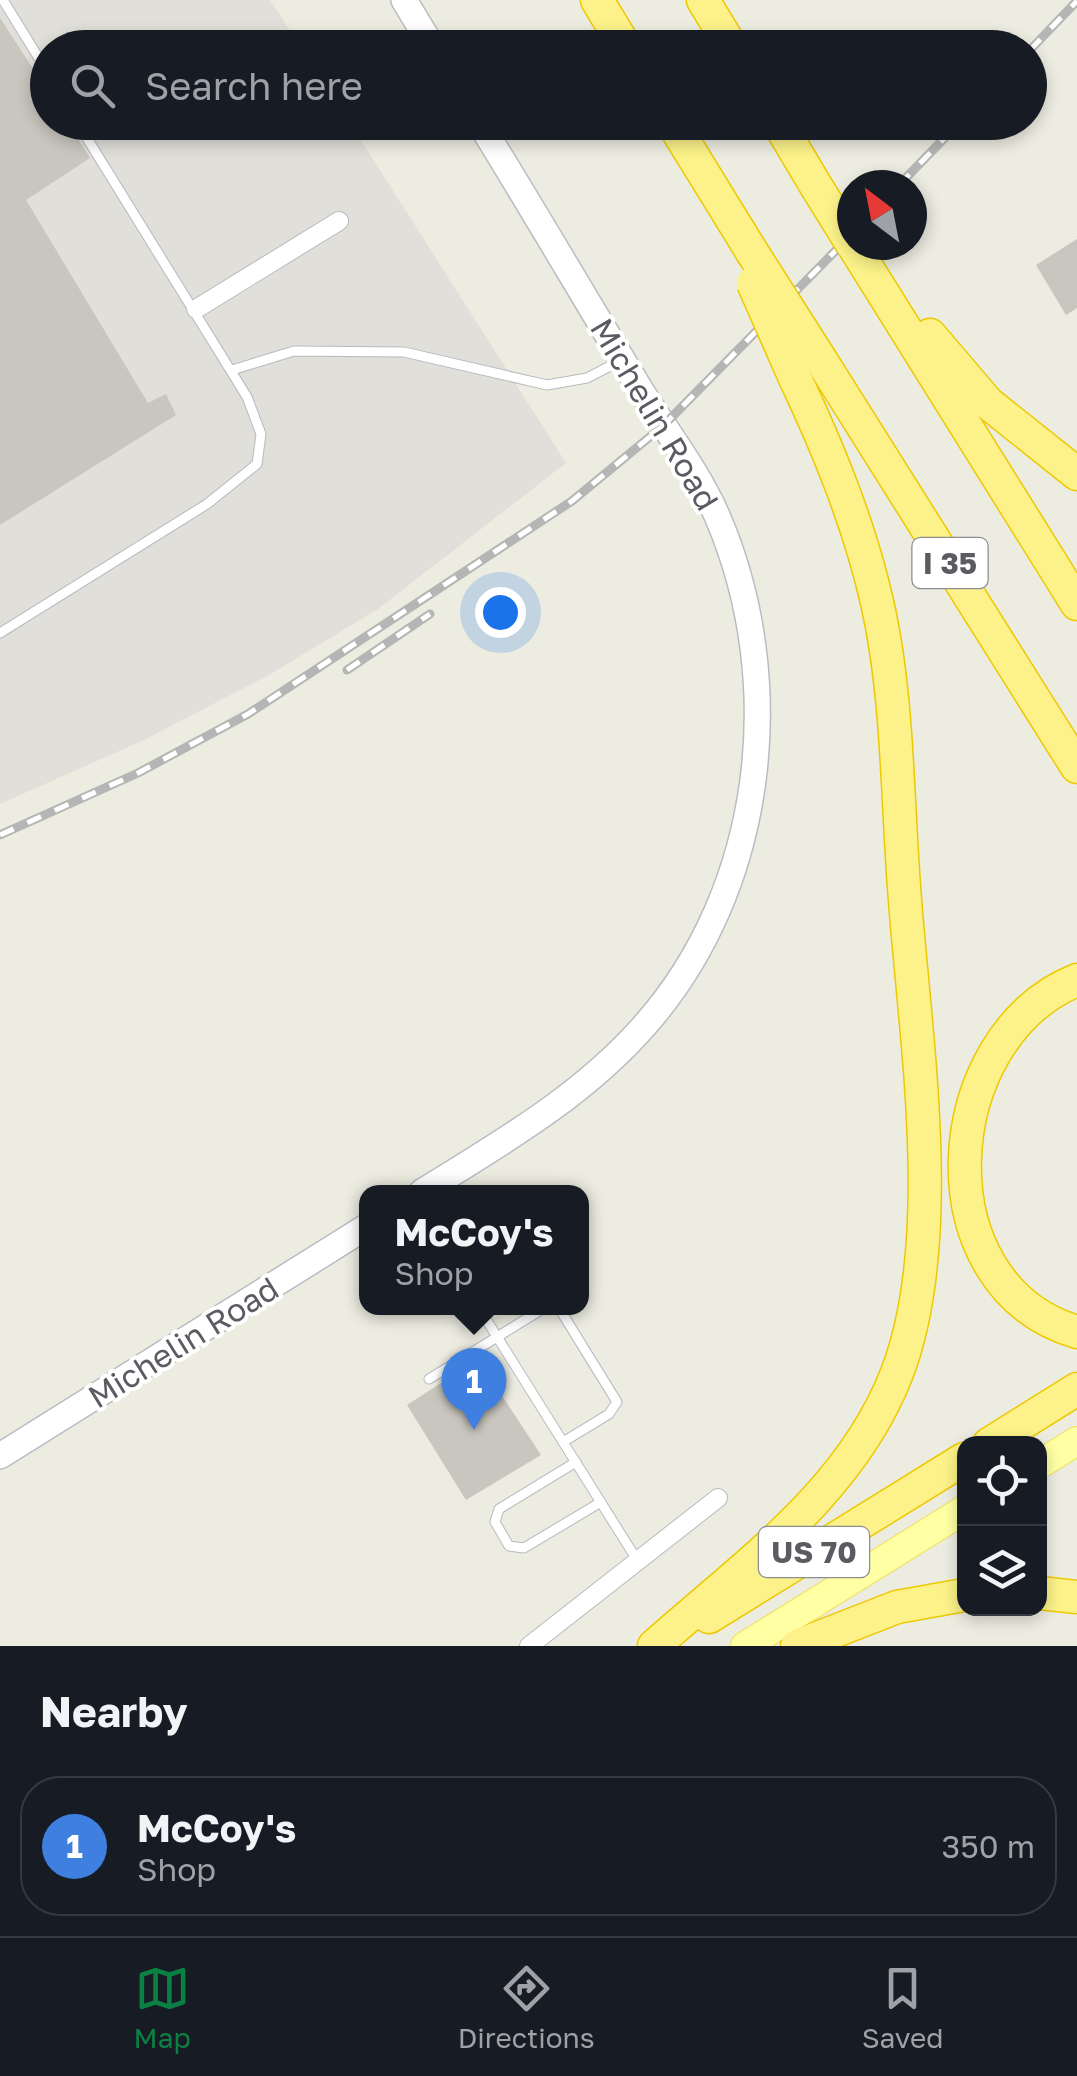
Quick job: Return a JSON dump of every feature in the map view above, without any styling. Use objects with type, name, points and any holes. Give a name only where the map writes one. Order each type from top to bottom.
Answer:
[{"type":"highway","points":[[596,0],[615,30]]},
{"type":"highway","points":[[703,0],[721,30]]},
{"type":"highway","name":"I 35","points":[[683,140],[727,213],[808,368],[1077,768]]},
{"type":"highway","name":"I 35","points":[[789,140],[837,220]]},
{"type":"highway","name":"I 35","points":[[864,260],[886,288],[1077,604]]},
{"type":"highway","points":[[886,288],[988,402],[1077,474]]},
{"type":"highway","points":[[654,1646],[797,1522],[846,1466],[896,1374],[910,1334],[923,1258],[923,1160],[887,666],[865,552],[820,432],[808,368]]},
{"type":"highway","points":[[1077,980],[1035,1003],[1002,1040],[973,1101],[964,1158],[972,1220],[1003,1284],[1032,1312],[1077,1332]]},
{"type":"highway","points":[[1002,1436],[1077,1388]]},
{"type":"highway","name":"US 70","points":[[664,1646],[957,1462]]},
{"type":"highway","points":[[1047,1594],[1077,1597]]},
{"type":"highway","name":"US 70","points":[[797,1646],[897,1608],[957,1597]]},
{"type":"main road","points":[[1047,1460],[1077,1441]]},
{"type":"main road","points":[[745,1646],[957,1514]]},
{"type":"street","points":[[404,0],[422,30]]},
{"type":"street","name":"Michelin Road","points":[[433,1185],[567,1099],[644,1027],[703,939],[740,844],[757,738],[757,674],[750,616],[728,543],[704,487],[622,360],[491,140]]},
{"type":"street","points":[[196,309],[339,221]]},
{"type":"street","name":"Michelin Road","points":[[0,1456],[359,1231]]},
{"type":"street","points":[[529,1646],[718,1498]]},
{"type":"lane","points":[[3,0],[30,44]]},
{"type":"lane","points":[[0,633],[207,504],[257,464],[261,434],[232,370],[88,140]]},
{"type":"lane","points":[[232,370],[294,351],[404,352],[547,385],[586,378],[622,360]]},
{"type":"lane","points":[[484,1315],[637,1560]]},
{"type":"lane","points":[[429,1379],[533,1315]]},
{"type":"lane","points":[[562,1315],[617,1402],[609,1414],[564,1442]]},
{"type":"lane","points":[[576,1462],[498,1509],[495,1522],[509,1546],[524,1548],[601,1502]]},
{"type":"shaded area","points":[[0,0],[270,0],[290,30],[30,30],[30,140],[361,140],[566,463],[378,609],[269,675],[144,740],[0,804]]},
{"type":"building","points":[[0,18],[30,64],[30,140],[78,140],[90,158],[26,200],[148,403],[166,394],[176,415],[0,525]]},
{"type":"building","points":[[1077,239],[1077,308],[1066,315],[1036,265]]},
{"type":"building","points":[[478,1359],[541,1455],[466,1500],[407,1405]]},
{"type":"railway","points":[[1047,32],[1077,1]]},
{"type":"railway","points":[[914,170],[943,140]]},
{"type":"railway","points":[[0,835],[138,773],[248,714],[572,501],[663,426],[837,249]]},
{"type":"railway","points":[[347,670],[430,614]]},
{"type":"place","name":"McCoy's","points":[[474,1430]]}]
